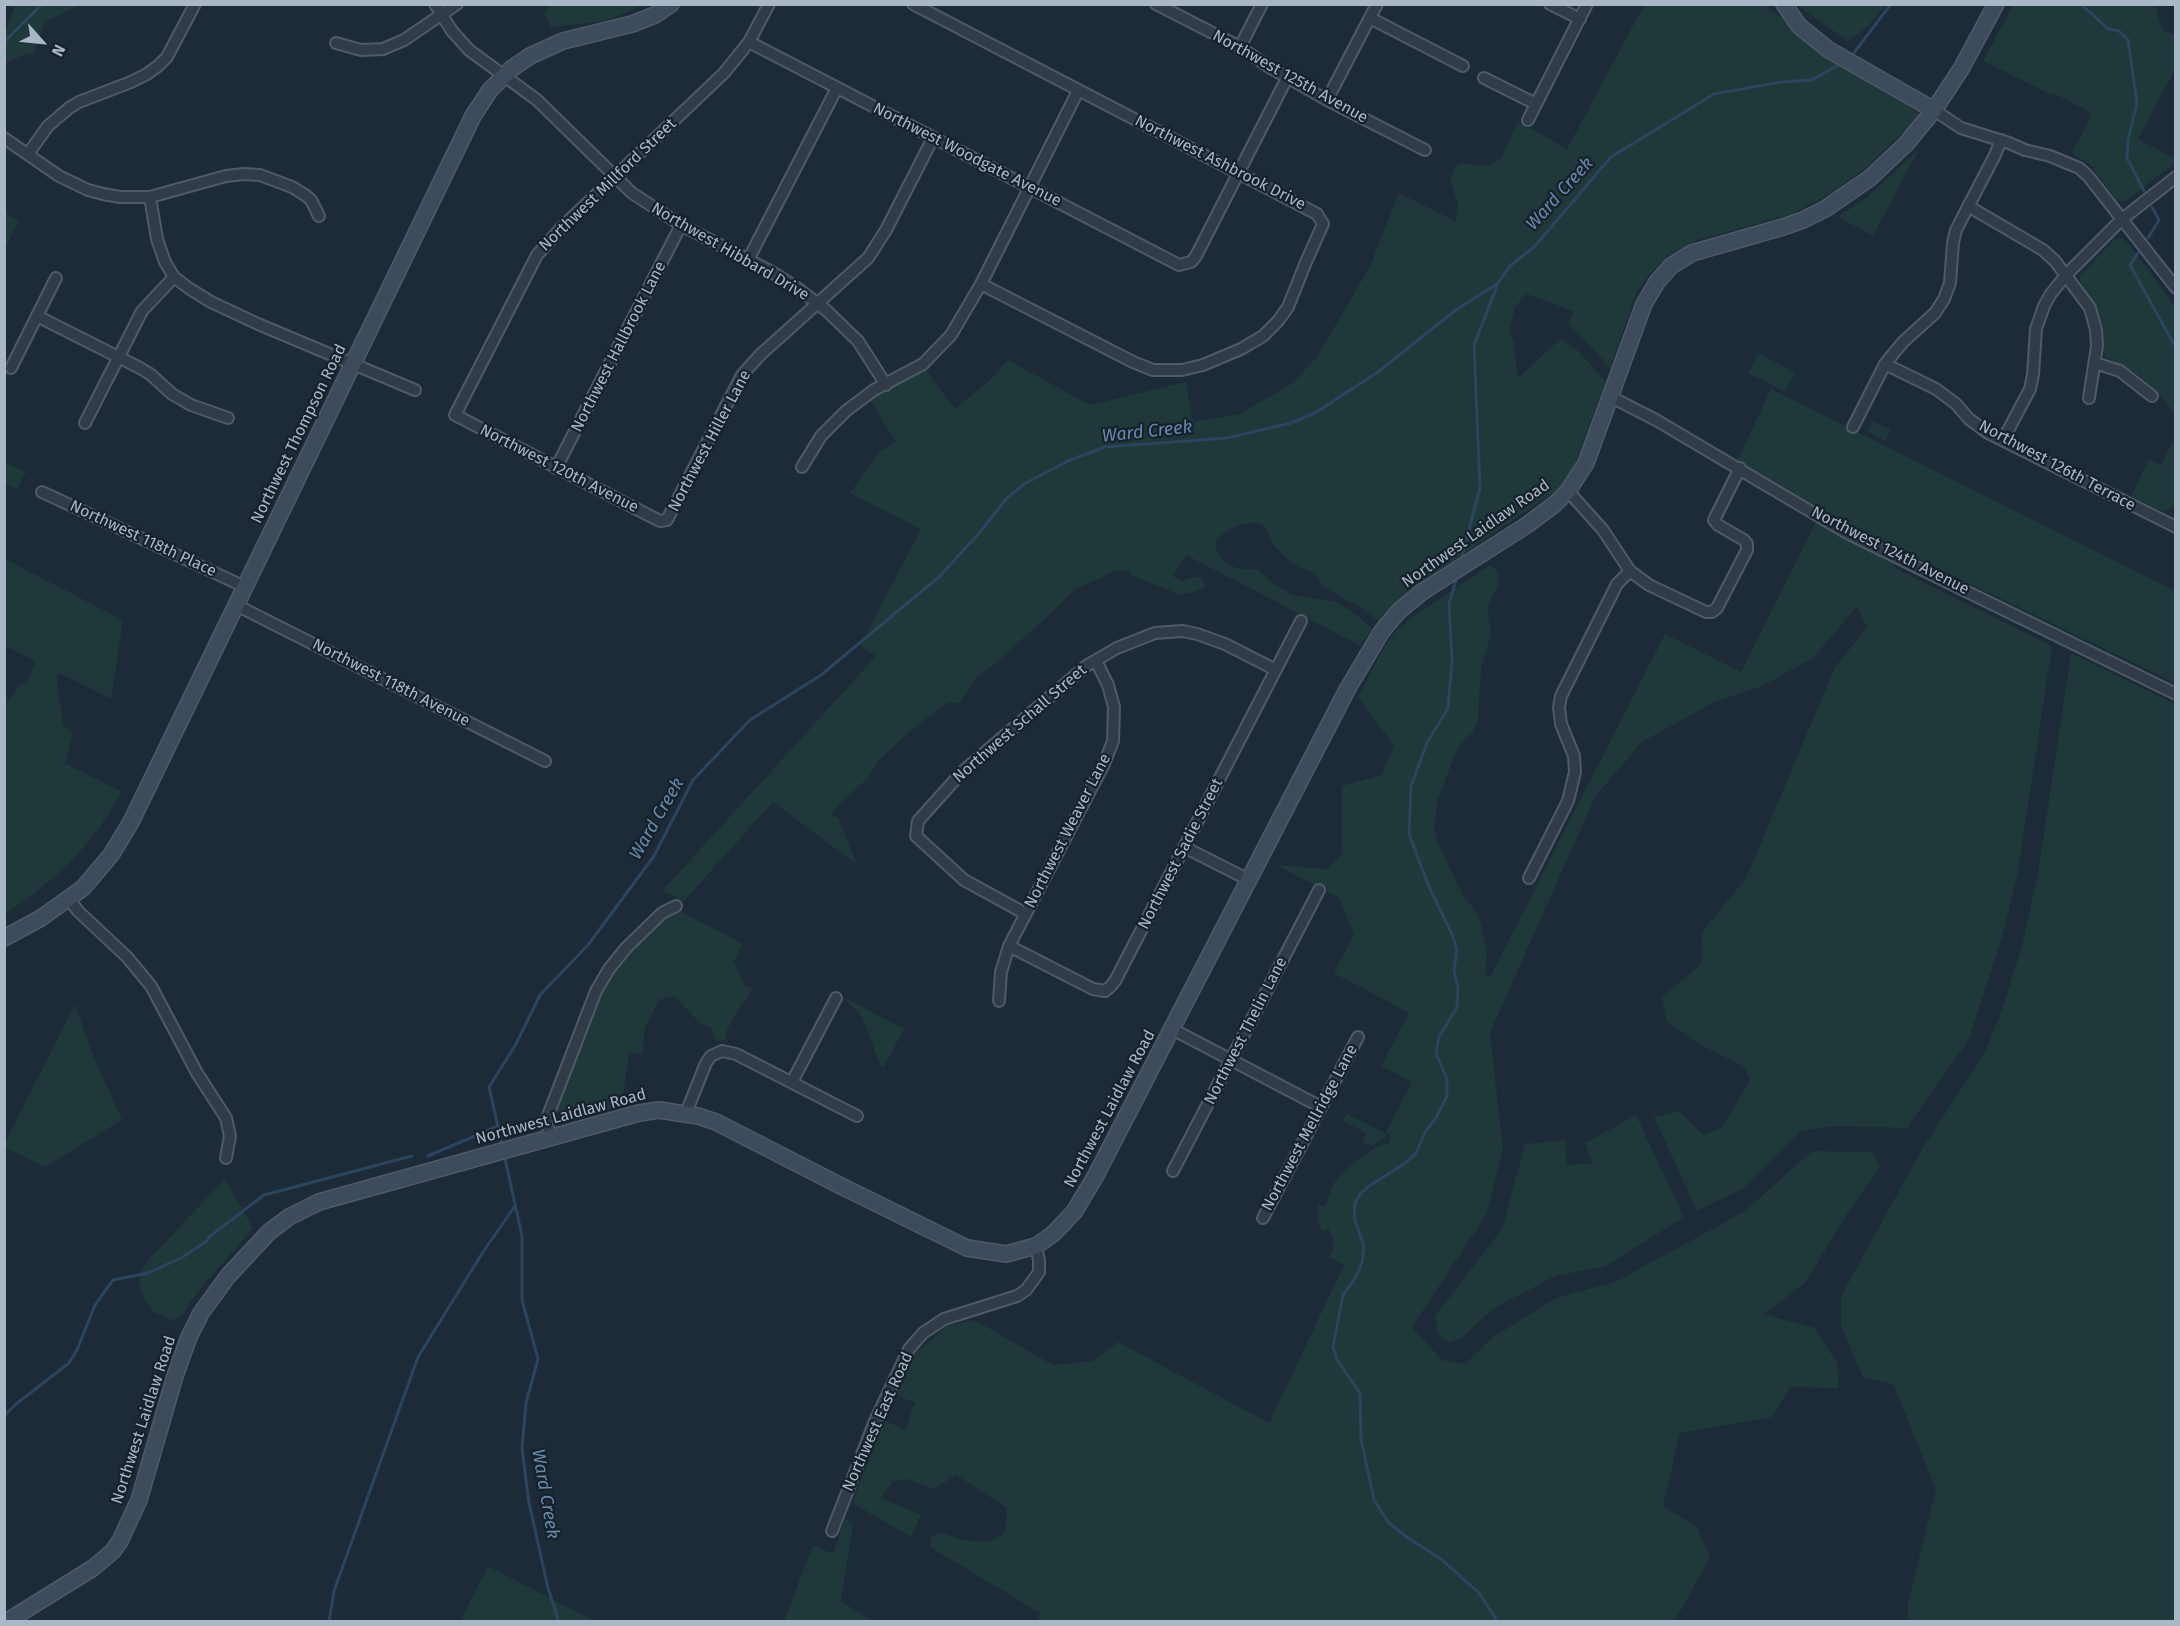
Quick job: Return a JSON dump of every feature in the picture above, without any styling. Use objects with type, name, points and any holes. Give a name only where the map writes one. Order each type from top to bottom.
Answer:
[{"type":"street","points":[[28,154],[48,126],[69,108],[131,82],[158,66],[167,57],[195,4]]},
{"type":"street","name":"Northwest Hibbard Drive","points":[[435,4],[441,16],[469,50],[551,113],[615,177],[651,206],[681,225],[785,281],[818,303],[848,329],[858,341],[885,385]]},
{"type":"street","points":[[336,43],[361,50],[383,49],[404,40],[457,4]]},
{"type":"street","name":"Northwest Thompson Road","points":[[4,938],[41,918],[69,899],[102,867],[131,822],[472,116],[490,90],[520,62],[547,48],[563,41],[633,24],[655,15],[671,4]]},
{"type":"street","name":"Northwest Millford Street","points":[[455,415],[537,255],[562,226],[724,73],[749,42],[769,4]]},
{"type":"street","name":"Northwest Ashbrook Drive","points":[[913,4],[1317,214],[1323,224],[1288,307],[1263,336],[1203,365],[1182,370],[1153,370],[1132,362],[981,284]]},
{"type":"street","name":"Northwest 125th Avenue","points":[[1156,4],[1240,47],[1287,78],[1425,150]]},
{"type":"street","points":[[1240,47],[1262,4]]},
{"type":"street","points":[[1328,100],[1377,4]]},
{"type":"street","points":[[1550,4],[1580,19]]},
{"type":"street","points":[[1528,120],[1587,4]]},
{"type":"street","points":[[1784,4],[1792,17],[1818,42],[1934,110],[1960,128],[2050,156],[2079,168],[2088,176],[2175,288]]},
{"type":"street","name":"Northwest Laidlaw Road","points":[[6,1622],[93,1569],[113,1551],[136,1508],[175,1376],[192,1331],[218,1288],[269,1232],[289,1217],[319,1202],[650,1111],[686,1113],[734,1130],[967,1248],[1006,1254],[1036,1246],[1062,1227],[1083,1198],[1348,688],[1382,631],[1399,611],[1422,592],[1532,521],[1568,491],[1586,463],[1644,304],[1657,282],[1671,266],[1692,253],[1783,228],[1825,209],[1853,191],[1906,144],[1934,110],[1961,69],[1996,4]]},
{"type":"street","points":[[1370,18],[1463,66]]},
{"type":"street","name":"Northwest Woodgate Avenue","points":[[749,42],[1176,264],[1186,264],[1196,256],[1238,173]]},
{"type":"street","points":[[1238,173],[1287,78]]},
{"type":"street","points":[[1484,78],[1536,104]]},
{"type":"street","points":[[748,260],[837,88]]},
{"type":"street","points":[[802,467],[815,446],[837,419],[865,396],[923,364],[951,335],[981,284],[1078,91]]},
{"type":"street","points":[[4,138],[59,176],[88,190],[120,197],[150,197],[226,176],[260,175],[292,187],[305,195],[320,216]]},
{"type":"street","name":"Northwest Hiller Lane","points":[[664,521],[669,518],[742,375],[753,361],[861,266],[874,250],[933,138]]},
{"type":"street","points":[[1853,427],[1885,364],[1903,342],[1935,313],[1944,299],[1950,283],[1955,237],[2001,140]]},
{"type":"street","points":[[2003,441],[2032,383],[2036,328],[2044,306],[2066,275],[2121,220],[2175,177]]},
{"type":"street","points":[[150,197],[157,239],[165,262],[174,277],[211,302],[415,390]]},
{"type":"street","points":[[1968,206],[2043,250],[2066,275],[2090,308],[2096,330],[2097,346],[2089,398]]},
{"type":"street","name":"Northwest Hallbrook Lane","points":[[556,468],[681,225]]},
{"type":"street","points":[[85,423],[142,311],[174,277]]},
{"type":"street","points":[[11,368],[56,278]]},
{"type":"street","points":[[37,316],[150,374],[172,394],[190,405],[228,418]]},
{"type":"street","points":[[2095,363],[2120,371],[2152,396]]},
{"type":"street","name":"Northwest 126th Terrace","points":[[1885,364],[1936,389],[1956,404],[1979,427],[2003,441],[2174,523]]},
{"type":"street","name":"Northwest 124th Avenue","points":[[1611,397],[1740,468],[1847,533],[2175,693]]},
{"type":"street","name":"Northwest 120th Avenue","points":[[455,415],[652,517],[664,521]]},
{"type":"street","points":[[1568,491],[1603,530],[1630,571],[1649,585],[1706,612],[1712,612],[1717,608],[1747,550],[1744,540],[1718,525],[1714,520],[1740,468]]},
{"type":"street","name":"Northwest 118th Place","points":[[42,492],[245,587]]},
{"type":"street","points":[[1529,878],[1568,801],[1575,772],[1574,756],[1561,724],[1559,707],[1561,696],[1617,584],[1630,571]]},
{"type":"street","name":"Northwest 118th Avenue","points":[[236,605],[545,761]]},
{"type":"street","name":"Northwest Sadie Street","points":[[1009,946],[1092,989],[1105,991],[1115,981],[1302,621]]},
{"type":"street","name":"Northwest Schall Street","points":[[1026,914],[964,880],[916,836],[918,821],[970,764],[1077,673],[1117,648],[1155,633],[1183,631],[1211,638],[1276,670]]},
{"type":"street","name":"Northwest Weaver Lane","points":[[999,1001],[1001,972],[1009,946],[1104,764],[1113,741],[1114,707],[1108,685],[1096,660]]},
{"type":"street","points":[[1185,847],[1249,880]]},
{"type":"street","name":"Northwest Thelin Lane","points":[[1173,1172],[1319,890]]},
{"type":"street","points":[[69,899],[78,911],[127,957],[151,986],[197,1072],[226,1118],[230,1136],[226,1158]]},
{"type":"street","points":[[552,1137],[547,1118],[596,991],[609,969],[626,948],[662,914],[676,906]]},
{"type":"street","points":[[792,1082],[836,998]]},
{"type":"street","points":[[1172,1029],[1321,1107]]},
{"type":"street","name":"Northwest Mellridge Lane","points":[[1263,1218],[1358,1037]]},
{"type":"street","points":[[686,1113],[705,1063],[716,1053],[722,1051],[736,1054],[857,1116]]},
{"type":"street","name":"Northwest East Road","points":[[832,1531],[875,1421],[909,1349],[923,1333],[944,1319],[1017,1296],[1026,1290],[1039,1272],[1040,1260],[1036,1246]]},
{"type":"green space","points":[[15,4],[79,5],[45,22],[33,55],[29,53],[5,63],[5,32]]},
{"type":"green space","points":[[2149,4],[2158,9],[2162,29],[2175,36],[2175,69],[2138,139],[2175,159],[2175,163],[2126,201],[2117,201],[2091,166],[2072,153],[2091,113],[1983,61],[2013,5]]},
{"type":"green space","points":[[551,5],[643,5],[607,21],[551,27],[544,13]]},
{"type":"green space","points":[[1644,5],[1767,5],[1921,115],[1866,168],[1830,194],[1792,214],[1698,240],[1668,256],[1653,270],[1637,292],[1610,369],[1569,324],[1573,311],[1527,294],[1515,307],[1509,331],[1514,342],[1518,378],[1560,339],[1576,349],[1606,381],[1574,467],[1559,489],[1415,587],[1379,622],[1363,609],[1322,586],[1318,577],[1298,567],[1284,556],[1274,545],[1264,526],[1254,523],[1243,524],[1230,529],[1216,540],[1216,551],[1225,562],[1238,569],[1258,569],[1273,583],[1292,595],[1336,602],[1357,615],[1373,630],[1359,645],[1186,555],[1173,576],[1181,581],[1199,576],[1206,585],[1190,593],[1180,595],[1131,575],[1129,570],[1115,571],[1074,590],[1057,608],[977,677],[959,704],[948,702],[914,728],[878,761],[869,777],[833,811],[831,816],[838,818],[857,865],[773,802],[684,901],[662,891],[876,656],[860,646],[921,529],[850,493],[880,451],[896,442],[870,400],[926,370],[955,409],[990,380],[1008,360],[1090,405],[1186,382],[1193,422],[1240,414],[1291,384],[1317,357],[1370,266],[1399,193],[1455,221],[1458,203],[1451,176],[1455,168],[1458,164],[1465,163],[1483,166],[1492,164],[1502,157],[1518,121],[1567,149]]},
{"type":"green space","points":[[1796,5],[1887,5],[1865,29],[1848,41]]},
{"type":"green space","points":[[1919,149],[1873,236],[1838,217],[1867,197]]},
{"type":"green space","points":[[5,213],[19,221],[5,248]]},
{"type":"green space","points":[[2122,238],[2175,306],[2175,414],[2143,379],[2105,357],[2100,320],[2093,302],[2080,284],[2080,275],[2115,239]]},
{"type":"green space","points":[[1758,353],[1795,372],[1785,392],[1748,373]]},
{"type":"green space","points":[[1771,389],[2175,591],[2175,683],[1849,525],[1737,461]]},
{"type":"green space","points":[[1873,421],[1891,430],[1885,441],[1867,431]]},
{"type":"green space","points":[[2175,437],[2175,504],[2168,510],[2160,510],[2131,496],[2149,459],[2161,465]]},
{"type":"green space","points":[[4,462],[26,472],[17,489],[5,483]]},
{"type":"green space","points":[[1816,522],[1886,558],[1897,569],[2052,646],[2018,871],[2004,931],[1969,1039],[1907,1128],[1832,1126],[1801,1131],[1742,1189],[1697,1211],[1654,1117],[1679,1111],[1704,1135],[1722,1127],[1750,1081],[1745,1067],[1697,1043],[1666,1021],[1662,997],[1701,964],[1702,932],[1746,878],[1835,667],[1867,627],[1857,607],[1813,658],[1762,686],[1714,702],[1642,742],[1595,797],[1490,1033],[1503,1150],[1486,1215],[1412,1327],[1442,1360],[1465,1364],[1493,1337],[1556,1298],[1615,1282],[1745,1211],[1812,1151],[1872,1152],[1880,1167],[1847,1214],[1806,1282],[1764,1314],[1815,1328],[1837,1363],[1839,1388],[1790,1387],[1772,1417],[1680,1433],[1663,1506],[1697,1527],[1710,1557],[1675,1621],[1036,1621],[1040,1613],[930,1547],[931,1537],[941,1532],[962,1540],[990,1542],[1005,1532],[1007,1508],[956,1475],[934,1489],[907,1479],[893,1481],[881,1498],[921,1515],[911,1537],[852,1503],[884,1420],[905,1430],[915,1403],[896,1395],[916,1352],[947,1326],[975,1320],[1053,1365],[1092,1361],[1118,1342],[1269,1423],[1344,1265],[1329,1257],[1333,1250],[1333,1238],[1328,1228],[1322,1232],[1317,1216],[1318,1204],[1325,1207],[1332,1186],[1352,1163],[1378,1146],[1389,1143],[1391,1135],[1386,1132],[1412,1082],[1381,1066],[1409,1013],[1334,973],[1354,934],[1339,898],[1276,865],[1328,869],[1342,853],[1342,786],[1381,775],[1394,746],[1358,697],[1385,645],[1411,618],[1490,565],[1495,569],[1499,577],[1498,585],[1487,607],[1491,635],[1481,669],[1478,720],[1472,733],[1458,747],[1437,801],[1434,828],[1437,841],[1462,894],[1476,911],[1487,952],[1485,974],[1490,977],[1665,634],[1741,672]]},
{"type":"green space","points":[[5,559],[123,620],[111,699],[59,673],[57,680],[63,725],[73,734],[65,763],[122,792],[98,830],[70,863],[35,893],[5,914],[5,705],[19,686],[28,681],[35,661],[5,646]]},
{"type":"green space","points":[[2071,653],[2175,704],[2175,1621],[1907,1621],[1908,1603],[1936,1489],[1893,1384],[1863,1378],[1841,1325],[1841,1296],[1922,1149],[1985,1052],[2001,1013],[2023,942],[2038,873]]},
{"type":"green space","points":[[676,909],[743,944],[734,961],[744,985],[752,989],[726,1032],[726,1040],[716,1041],[712,1029],[699,1022],[674,996],[659,1000],[644,1030],[643,1054],[629,1052],[622,1105],[559,1122],[557,1109],[559,1102],[606,979],[653,924]]},
{"type":"green space","points":[[843,997],[904,1029],[884,1067],[880,1065],[862,1016]]},
{"type":"green space","points":[[75,1004],[92,1053],[122,1120],[45,1167],[5,1147],[5,1143]]},
{"type":"green space","points":[[1347,1114],[1387,1134],[1384,1139],[1371,1146],[1362,1142],[1366,1133],[1343,1121]]},
{"type":"green space","points":[[1636,1115],[1684,1217],[1606,1266],[1555,1276],[1493,1309],[1462,1338],[1449,1342],[1438,1334],[1435,1316],[1502,1229],[1525,1144],[1565,1140],[1567,1165],[1592,1163],[1585,1143]]},
{"type":"green space","points":[[225,1179],[253,1228],[196,1294],[182,1316],[175,1320],[155,1313],[145,1302],[139,1282],[142,1269]]},
{"type":"green space","points":[[845,1519],[853,1524],[841,1601],[872,1621],[784,1621],[813,1545],[833,1554]]},
{"type":"green space","points":[[488,1566],[595,1621],[460,1621]]},
{"type":"waterway","points":[[4,42],[42,4]]},
{"type":"waterway","name":"Ward Creek","points":[[1850,58],[1891,4]]},
{"type":"waterway","points":[[2081,4],[2108,29],[2119,31],[2128,40],[2137,103],[2128,140],[2127,158],[2144,191]]},
{"type":"waterway","name":"Ward Creek","points":[[501,1141],[489,1087],[516,1044],[540,995],[588,945],[654,856],[693,780],[750,720],[821,675],[940,576],[1006,499],[1026,483],[1070,460],[1105,447],[1227,438],[1291,423],[1315,413],[1378,372],[1457,309],[1497,284],[1511,265],[1535,246],[1611,157],[1714,94],[1781,82],[1812,80],[1842,63]]},
{"type":"waterway","points":[[2148,238],[2159,220],[2152,207]]},
{"type":"waterway","points":[[2138,253],[2130,265],[2176,348]]},
{"type":"waterway","points":[[1462,556],[1480,488],[1474,345],[1497,286]]},
{"type":"waterway","points":[[1456,580],[1449,604],[1452,661],[1448,708],[1427,743],[1411,786],[1409,834],[1429,887],[1457,949],[1454,970],[1458,988],[1457,1007],[1439,1037],[1436,1054],[1447,1079],[1447,1096],[1436,1118],[1425,1132],[1416,1153],[1404,1164],[1369,1186],[1360,1194],[1355,1203],[1354,1218],[1364,1246],[1362,1262],[1356,1277],[1343,1295],[1333,1347],[1337,1360],[1360,1393],[1361,1439],[1374,1500],[1388,1522],[1441,1559],[1479,1593],[1498,1622]]},
{"type":"waterway","points":[[428,1156],[498,1126]]},
{"type":"waterway","points":[[4,1416],[69,1363],[77,1350],[95,1305],[113,1280],[148,1273],[181,1258],[207,1241],[209,1237],[264,1195],[412,1156]]},
{"type":"waterway","name":"Ward Creek","points":[[505,1159],[522,1236],[522,1300],[538,1359],[526,1403],[522,1448],[529,1503],[548,1588],[559,1622]]},
{"type":"waterway","points":[[329,1622],[334,1591],[418,1357],[483,1252],[515,1206]]}]
